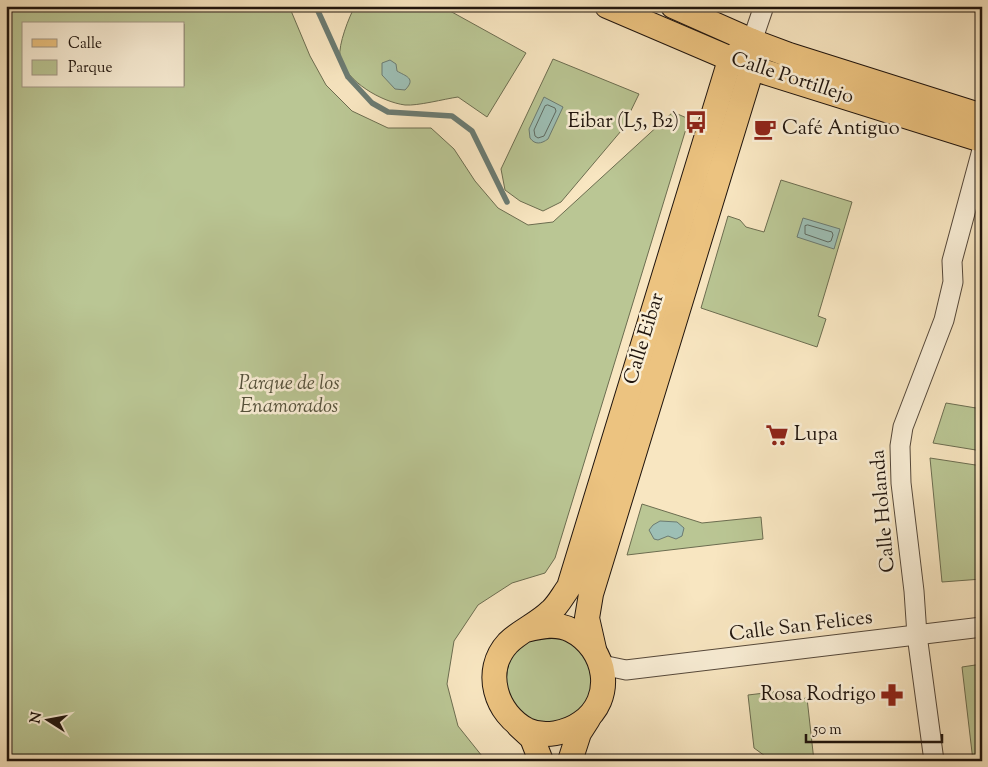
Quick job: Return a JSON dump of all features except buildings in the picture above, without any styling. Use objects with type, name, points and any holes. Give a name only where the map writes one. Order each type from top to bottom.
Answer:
[{"type":"main road","name":"Calle Portillejo","points":[[607,6],[752,68],[982,140]]},
{"type":"main road","name":"Calle Portillejo","points":[[673,6],[752,41],[789,55],[982,116]]},
{"type":"main road","points":[[730,60],[752,41]]},
{"type":"main road","name":"Calle Eibar","points":[[600,667],[587,618],[591,594],[752,68],[752,41]]},
{"type":"main road","name":"Calle Eibar","points":[[526,630],[551,611],[569,587],[730,60]]},
{"type":"main road","points":[[541,761],[532,738],[512,720],[499,702],[494,682],[498,661],[508,644],[526,630],[548,625],[570,629],[586,640],[600,667],[598,704],[579,733],[570,761]]},
{"type":"main road","points":[[512,720],[528,731],[541,734],[570,731],[588,718]]},
{"type":"street","name":"Calle Eibar","points":[[752,41],[764,6]]},
{"type":"street","name":"Calle Holanda","points":[[934,761],[917,635],[914,590],[901,483],[900,446],[903,427],[944,320],[953,282],[952,261],[982,150]]},
{"type":"street","name":"Calle San Felices","points":[[600,667],[626,670],[982,627]]},
{"type":"green space","name":"Parque de los Enamorados","points":[[6,6],[289,6],[310,56],[326,85],[352,111],[388,128],[431,128],[454,149],[475,181],[498,208],[528,225],[553,222],[673,112],[689,119],[555,558],[545,573],[512,583],[478,605],[454,641],[447,684],[458,726],[486,761],[6,761]]},
{"type":"green space","points":[[355,6],[441,6],[526,53],[487,117],[458,97],[417,104],[405,105],[396,103],[376,95],[357,82],[349,75],[340,57],[342,38]]},
{"type":"green space","points":[[553,59],[639,94],[621,131],[561,202],[543,211],[520,201],[505,190],[501,169]]},
{"type":"green space","points":[[781,180],[852,202],[818,316],[826,319],[817,347],[701,308],[728,216],[740,220],[746,227],[764,232]]},
{"type":"green space","points":[[946,403],[982,409],[982,451],[933,443]]},
{"type":"green space","points":[[930,458],[982,466],[982,514],[980,515],[982,579],[942,582]]},
{"type":"green space","points":[[642,504],[702,523],[761,517],[763,539],[627,555]]},
{"type":"green space","points":[[541,637],[555,637],[569,641],[580,649],[594,676],[587,705],[563,724],[533,723],[510,704],[504,675],[508,662],[516,650],[528,642]]},
{"type":"green space","points":[[982,664],[982,761],[973,761],[962,667]]},
{"type":"green space","points":[[790,690],[792,700],[807,698],[814,761],[761,761],[765,756],[754,748],[748,695]]},
{"type":"water","points":[[390,60],[396,64],[397,71],[410,80],[405,90],[395,89],[382,75],[382,63]]},
{"type":"water","points":[[544,97],[563,107],[548,139],[541,143],[536,143],[530,138],[529,129]]},
{"type":"water","points":[[803,218],[840,229],[834,249],[797,237]]},
{"type":"water","points":[[660,521],[677,522],[684,528],[682,536],[676,539],[668,536],[658,540],[654,539],[649,530]]},
{"type":"waterway","points":[[318,11],[348,77],[372,103],[388,112],[452,116],[472,131],[507,202]]},
{"type":"place","name":"Eibar (L5, B2)","points":[[696,122]]},
{"type":"place","name":"Café Antiguo","points":[[765,129]]},
{"type":"place","name":"Lupa","points":[[777,435]]},
{"type":"place","name":"Rosa Rodrigo","points":[[892,695]]}]
